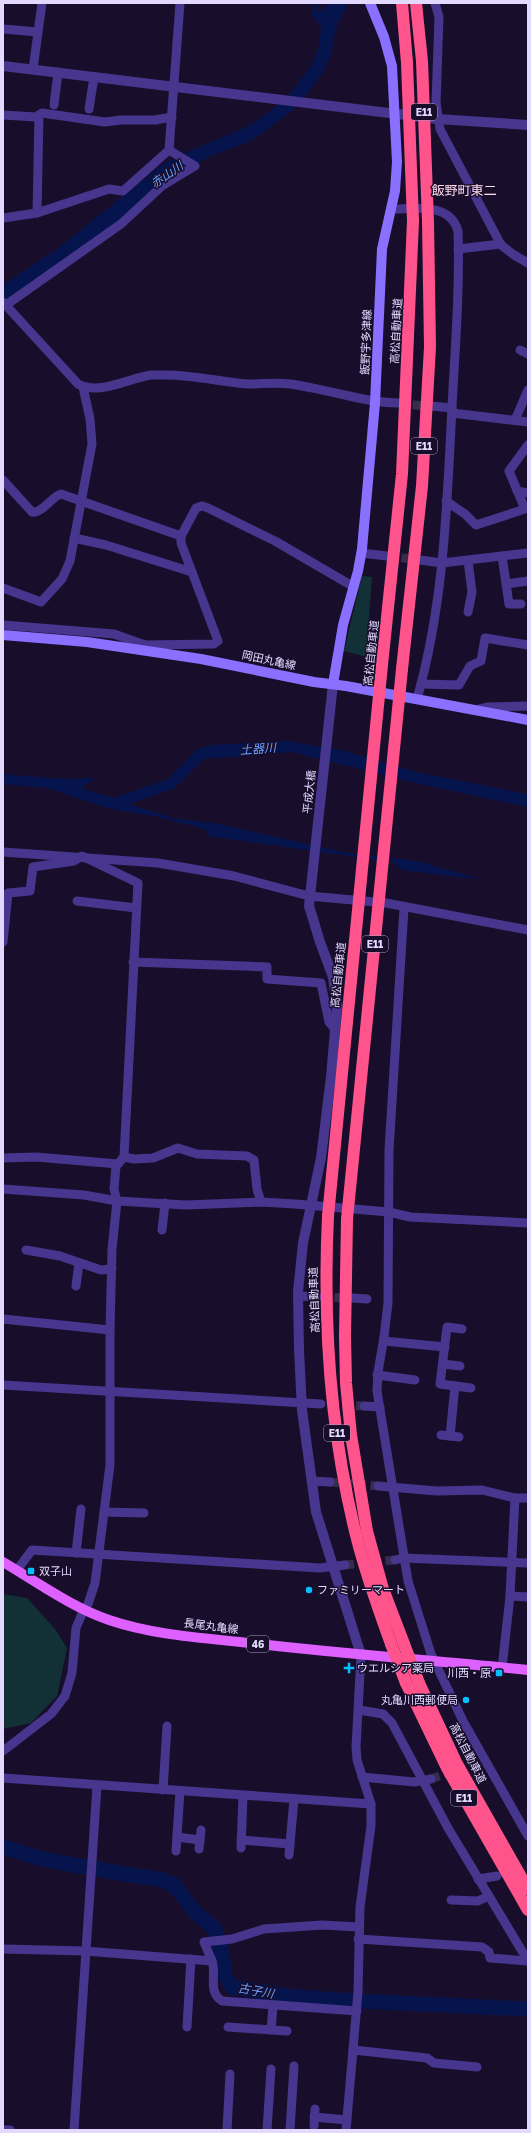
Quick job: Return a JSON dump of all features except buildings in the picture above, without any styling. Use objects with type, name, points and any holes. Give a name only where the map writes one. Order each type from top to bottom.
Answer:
[{"type":"highway","name":"高松自動車道","points":[[402,3],[407,63],[413,221],[402,474],[328,1216],[325,1277],[328,1334],[337,1436],[356,1534],[373,1593],[406,1683],[447,1768],[528,1910]]},
{"type":"highway","name":"高松自動車道","points":[[416,3],[422,61],[428,222],[430,347],[423,462],[347,1219],[345,1336],[346,1383],[351,1435],[367,1531],[383,1589],[419,1683],[457,1764],[528,1889]]},
{"type":"main road","name":"飯野宇多津線","points":[[333,684],[343,625],[354,587],[361,553],[375,403],[382,249],[395,191],[397,162],[396,114],[392,66],[388,49],[370,3]]},
{"type":"main road","name":"岡田丸亀線","points":[[3,635],[145,648],[314,682],[333,684],[528,720]]},
{"type":"main road","name":"長尾丸亀線","points":[[3,1562],[84,1609],[108,1620],[142,1629],[197,1637],[361,1655],[528,1670]]},
{"type":"street","points":[[33,69],[42,3]]},
{"type":"street","points":[[172,152],[172,117],[180,3]]},
{"type":"street","points":[[434,3],[439,17],[438,119],[446,143],[501,244],[514,255],[528,263]]},
{"type":"street","points":[[3,29],[38,32]]},
{"type":"street","points":[[3,66],[309,102],[438,119],[528,125]]},
{"type":"street","points":[[54,105],[58,72]]},
{"type":"street","points":[[89,109],[94,77]]},
{"type":"street","points":[[3,115],[36,117],[42,113],[105,122],[121,120],[155,120],[172,117]]},
{"type":"street","points":[[37,213],[39,115]]},
{"type":"street","points":[[3,218],[37,213],[109,189],[123,191],[172,152]]},
{"type":"street","points":[[172,152],[195,166],[162,186],[121,224],[4,303],[78,384],[83,387],[97,388],[151,375],[191,375],[248,384],[272,382],[290,384],[338,392],[359,400],[375,403],[398,403]]},
{"type":"street","points":[[391,209],[435,209],[443,212],[456,222],[458,231],[458,312],[442,563],[427,665],[417,699]]},
{"type":"street","points":[[458,249],[501,244]]},
{"type":"street","points":[[3,588],[41,602],[66,571],[82,500],[92,444],[90,419],[83,387]]},
{"type":"street","points":[[515,420],[528,390]]},
{"type":"street","points":[[431,406],[528,422]]},
{"type":"street","points":[[446,501],[466,514],[476,525],[525,509],[509,471],[524,457],[528,445]]},
{"type":"street","points":[[3,480],[32,512],[38,512],[56,496],[61,494],[82,500],[182,536]]},
{"type":"street","points":[[517,491],[528,493]]},
{"type":"street","points":[[3,625],[114,634],[145,648],[214,644],[218,640],[181,543],[182,536],[192,513],[196,508],[202,506],[275,541],[354,587]]},
{"type":"street","points":[[74,538],[106,545],[192,572]]},
{"type":"street","points":[[361,553],[387,556]]},
{"type":"street","points":[[420,560],[442,563],[528,553]]},
{"type":"street","points":[[502,556],[509,604],[521,604]]},
{"type":"street","points":[[468,561],[472,592],[468,612]]},
{"type":"street","points":[[506,584],[528,581]]},
{"type":"street","points":[[421,684],[459,686],[470,666],[481,661],[485,638],[528,644]]},
{"type":"street","name":"平成大橋","points":[[333,684],[309,906],[312,921],[333,977],[337,1007],[321,1158],[312,1207],[303,1243],[298,1296],[301,1404],[316,1512],[332,1567],[361,1655]]},
{"type":"street","points":[[475,710],[487,707],[528,706]]},
{"type":"street","points":[[3,852],[82,856],[166,864],[310,892],[528,930]]},
{"type":"street","points":[[3,1751],[51,1714],[65,1696],[72,1673],[76,1628],[84,1609],[88,1604],[94,1583],[110,1465],[110,1330],[112,1269],[117,1201],[114,1189],[121,1161],[138,883],[82,856]]},
{"type":"street","points":[[3,942],[8,893],[30,891],[33,867],[74,861],[82,856]]},
{"type":"street","points":[[77,901],[136,908]]},
{"type":"street","points":[[404,908],[389,1150],[388,1303],[384,1341],[377,1376],[377,1390],[392,1486],[399,1559],[408,1581],[435,1662],[483,1761],[528,1836]]},
{"type":"street","points":[[133,962],[267,967],[267,979],[321,983],[329,1022],[335,1029]]},
{"type":"street","points":[[3,1158],[36,1157],[121,1161],[153,1158],[178,1148],[197,1154],[247,1156],[254,1160],[257,1189],[261,1202]]},
{"type":"street","points":[[3,1189],[84,1195],[117,1201],[165,1203],[261,1202],[389,1212],[410,1217],[528,1223]]},
{"type":"street","points":[[162,1230],[165,1203]]},
{"type":"street","points":[[26,1250],[60,1256],[101,1270],[112,1269]]},
{"type":"street","points":[[76,1286],[79,1263]]},
{"type":"street","points":[[298,1296],[319,1297]]},
{"type":"street","points":[[353,1298],[367,1299]]},
{"type":"street","points":[[3,1319],[110,1330]]},
{"type":"street","points":[[462,1329],[447,1327],[440,1384],[471,1388]]},
{"type":"street","points":[[384,1341],[445,1347]]},
{"type":"street","points":[[443,1364],[460,1366]]},
{"type":"street","points":[[377,1376],[415,1380]]},
{"type":"street","points":[[3,1385],[321,1404]]},
{"type":"street","points":[[450,1436],[455,1386]]},
{"type":"street","points":[[364,1406],[380,1407]]},
{"type":"street","points":[[311,1481],[330,1482]]},
{"type":"street","points":[[378,1486],[437,1491],[482,1490],[515,1498],[528,1498]]},
{"type":"street","points":[[502,1668],[510,1596],[515,1498]]},
{"type":"street","points":[[76,1553],[81,1509]]},
{"type":"street","points":[[104,1512],[144,1513]]},
{"type":"street","points":[[17,1570],[32,1550],[332,1567],[345,1565]]},
{"type":"street","points":[[399,1559],[528,1563]]},
{"type":"street","points":[[510,1596],[528,1597]]},
{"type":"street","points":[[346,2130],[357,2011],[360,1907],[371,1826],[372,1804],[357,1760],[356,1747],[361,1655]]},
{"type":"street","points":[[359,1710],[383,1714],[388,1718],[427,1779],[448,1828],[528,1961]]},
{"type":"street","points":[[163,1790],[167,1726]]},
{"type":"street","points":[[362,1777],[414,1782],[427,1779]]},
{"type":"street","points":[[3,1778],[97,1786],[372,1804]]},
{"type":"street","points":[[74,2130],[97,1786]]},
{"type":"street","points":[[176,1851],[180,1791]]},
{"type":"street","points":[[243,1796],[241,1844],[290,1844]]},
{"type":"street","points":[[289,1855],[294,1799]]},
{"type":"street","points":[[177,1837],[200,1845],[201,1830]]},
{"type":"street","points":[[478,1879],[497,1876]]},
{"type":"street","points":[[451,1900],[478,1901],[489,1896]]},
{"type":"street","points":[[357,2011],[230,2003],[222,2001],[216,1997],[213,1986],[214,1968],[204,1942],[223,1940],[264,1929],[322,1925],[359,1928]]},
{"type":"street","points":[[358,1939],[482,1947],[489,1952],[490,1958],[528,1961]]},
{"type":"street","points":[[3,1949],[86,1951],[212,1961]]},
{"type":"street","points":[[187,2027],[191,1959]]},
{"type":"street","points":[[271,2030],[273,2006]]},
{"type":"street","points":[[228,2027],[287,2031]]},
{"type":"street","points":[[353,2050],[427,2058],[434,2063],[476,2067]]},
{"type":"street","points":[[290,2130],[294,2066]]},
{"type":"street","points":[[268,2130],[271,2069]]},
{"type":"street","points":[[227,2130],[230,2074]]},
{"type":"street","points":[[314,2117],[347,2120]]},
{"type":"street","points":[[3,2130],[10,2130]]},
{"type":"green space","points":[[362,576],[372,577],[366,657],[344,651]]},
{"type":"green space","points":[[3,1594],[27,1598],[55,1629],[67,1648],[57,1696],[31,1723],[3,1729]]},
{"type":"water","name":"赤山川","points":[[314,3],[317,3],[317,11],[320,11],[329,3],[348,3],[337,25],[330,57],[322,74],[297,107],[263,133],[246,143],[211,156],[169,178],[129,213],[65,261],[3,302],[3,285],[57,249],[162,165],[179,155],[240,130],[257,121],[287,97],[311,66],[318,50],[321,26],[312,16]]},
{"type":"water","name":"土器川","points":[[288,741],[345,751],[416,772],[528,794],[528,807],[424,785],[292,752],[204,759],[173,789],[129,804],[172,818],[219,824],[347,853],[417,861],[483,880],[402,870],[393,862],[208,836],[205,829],[154,816],[111,809],[47,788],[3,784],[3,774],[63,779],[96,778],[81,788],[114,798],[168,779],[197,749],[212,745]]},
{"type":"waterway","name":"古子川","points":[[3,1847],[42,1859],[129,1875],[160,1879],[174,1885],[194,1911],[214,1928],[221,1948],[225,1976],[232,1987],[287,1996],[337,2000],[528,2009]]},
{"type":"tunnel","points":[[399,404],[431,406]]},
{"type":"tunnel","points":[[388,556],[419,560]]},
{"type":"tunnel","points":[[321,1297],[352,1298]]},
{"type":"tunnel","points":[[329,1405],[364,1406]]},
{"type":"tunnel","points":[[330,1482],[378,1486]]},
{"type":"tunnel","points":[[345,1565],[395,1560]]},
{"type":"tunnel","points":[[431,1779],[480,1762]]},
{"type":"tunnel","points":[[514,1873],[528,1870]]},
{"type":"place","name":"双子山","points":[[31,1571]]},
{"type":"place","name":"ファミリーマート","points":[[309,1590]]},
{"type":"place","name":"ウエルシア薬局","points":[[349,1668]]},
{"type":"place","name":"川西・原","points":[[499,1673]]},
{"type":"place","name":"丸亀川西郵便局","points":[[466,1700]]},
{"type":"district","name":"飯野町東二","points":[[464,190]]}]
